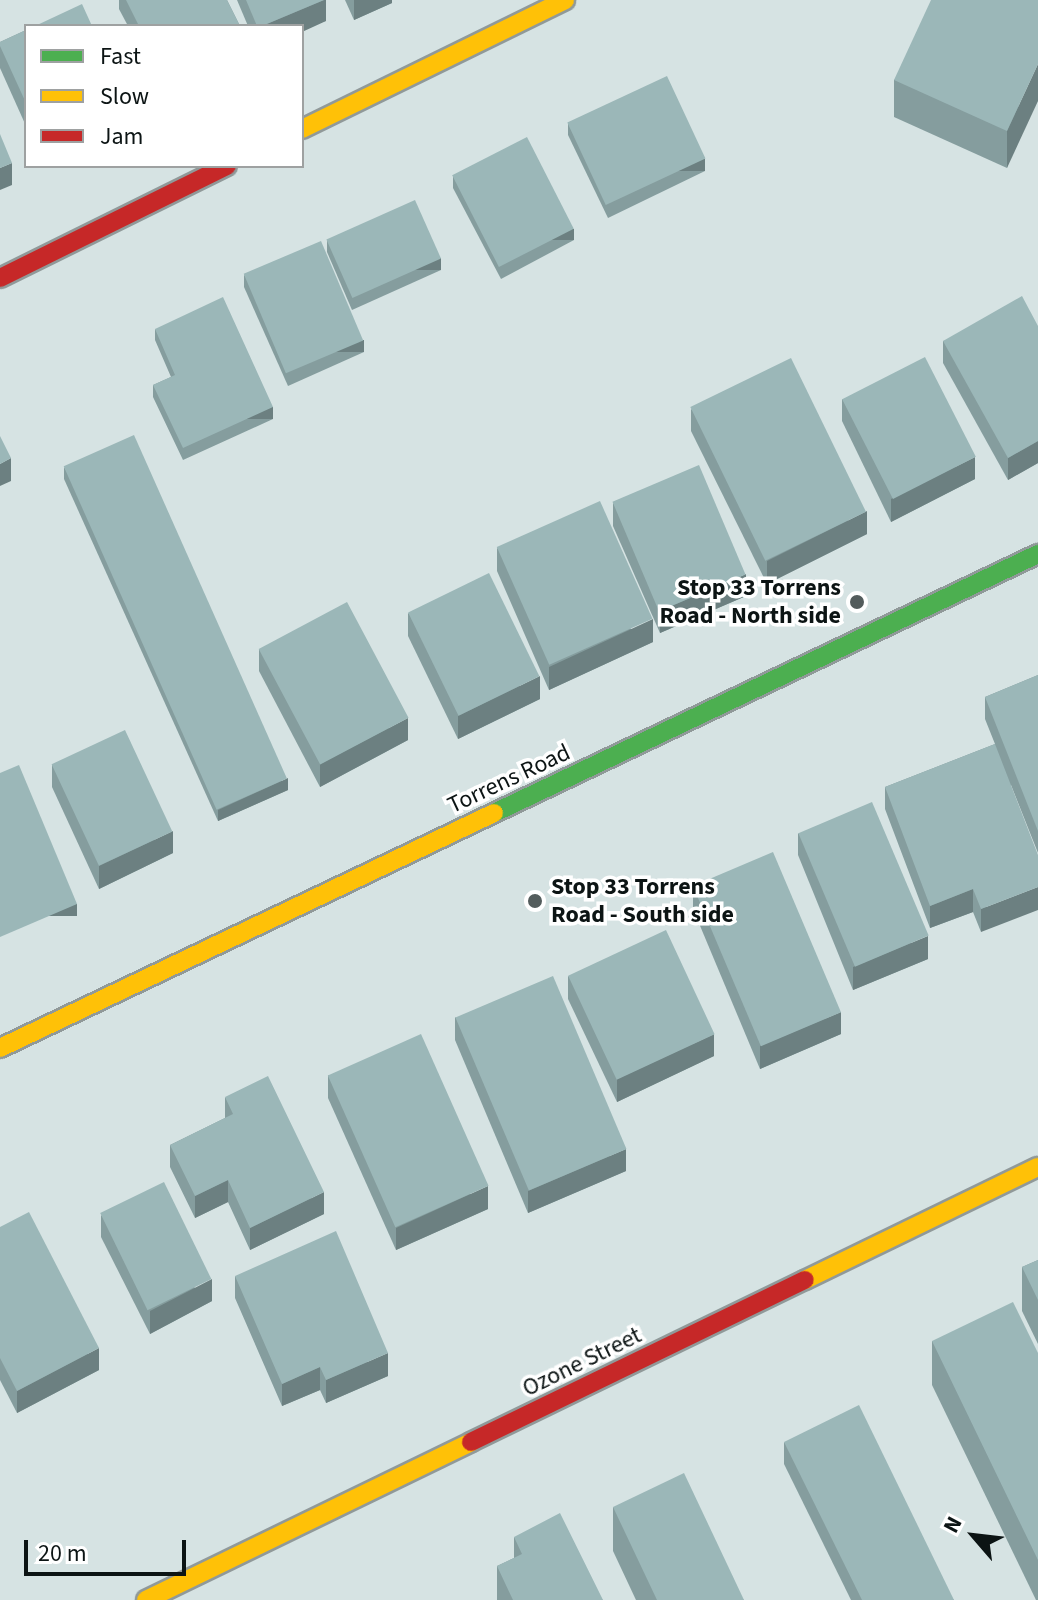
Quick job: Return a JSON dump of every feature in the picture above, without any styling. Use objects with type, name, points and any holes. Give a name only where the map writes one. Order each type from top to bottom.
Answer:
[{"type":"street","points":[[304,128],[565,0]]},
{"type":"street","points":[[0,278],[223,168]]},
{"type":"street","name":"Torrens Road","points":[[0,1048],[1038,554]]},
{"type":"street","name":"Ozone Street","points":[[146,1600],[1038,1167]]},
{"type":"building","points":[[126,0],[227,0],[239,24],[138,24]]},
{"type":"building","points":[[246,0],[324,0],[267,24],[256,24]]},
{"type":"building","points":[[931,0],[1038,0],[1038,64],[1007,131],[894,80]]},
{"type":"building","points":[[82,4],[91,24],[39,24]]},
{"type":"building","points":[[24,31],[24,99],[0,46],[0,42]]},
{"type":"building","points":[[667,76],[705,158],[606,205],[567,122]]},
{"type":"building","points":[[0,134],[12,163],[0,168]]},
{"type":"building","points":[[527,137],[574,229],[499,267],[452,175]]},
{"type":"building","points":[[415,200],[441,258],[352,298],[326,239]]},
{"type":"building","points":[[321,241],[363,340],[286,373],[244,274]]},
{"type":"building","points":[[1022,296],[1038,326],[1038,441],[1008,458],[943,341]]},
{"type":"building","points":[[223,297],[273,407],[183,448],[153,385],[175,375],[155,329]]},
{"type":"building","points":[[925,357],[976,457],[893,499],[842,399]]},
{"type":"building","points":[[791,358],[866,512],[765,561],[690,407]]},
{"type":"building","points":[[134,435],[287,778],[217,810],[64,466]]},
{"type":"building","points":[[0,436],[11,458],[0,464]]},
{"type":"building","points":[[699,465],[745,575],[659,611],[612,502]]},
{"type":"building","points":[[600,501],[652,619],[549,665],[497,547]]},
{"type":"building","points":[[489,573],[539,676],[459,716],[408,612]]},
{"type":"building","points":[[347,602],[409,718],[320,765],[259,649]]},
{"type":"building","points":[[1038,675],[1038,831],[985,697]]},
{"type":"building","points":[[125,730],[172,832],[99,866],[52,764]]},
{"type":"building","points":[[995,744],[1038,855],[1038,887],[981,909],[973,889],[930,906],[885,787]]},
{"type":"building","points":[[19,765],[77,904],[0,937],[0,773]]},
{"type":"building","points":[[872,802],[929,935],[855,967],[798,833]]},
{"type":"building","points":[[773,852],[841,1012],[761,1046],[693,886]]},
{"type":"building","points":[[666,930],[715,1034],[617,1080],[568,976]]},
{"type":"building","points":[[553,976],[626,1149],[529,1190],[455,1017]]},
{"type":"building","points":[[421,1034],[489,1186],[395,1227],[328,1075]]},
{"type":"building","points":[[268,1076],[324,1192],[250,1228],[228,1180],[195,1196],[170,1145],[233,1114],[225,1097]]},
{"type":"building","points":[[164,1182],[211,1279],[148,1310],[100,1213]]},
{"type":"building","points":[[29,1212],[99,1348],[17,1391],[0,1358],[0,1227]]},
{"type":"building","points":[[336,1231],[388,1353],[326,1380],[320,1367],[282,1384],[235,1276]]},
{"type":"building","points":[[1038,1260],[1038,1300],[1022,1267]]},
{"type":"building","points":[[1013,1302],[1038,1353],[1038,1560],[932,1341]]},
{"type":"building","points":[[859,1405],[954,1600],[862,1600],[784,1442]]},
{"type":"building","points":[[684,1473],[744,1600],[657,1600],[613,1507]]},
{"type":"building","points":[[560,1513],[603,1600],[513,1600],[497,1566],[522,1554],[514,1537]]},
{"type":"traffic: fast","points":[[494,813],[1038,554]]},
{"type":"traffic: slow","points":[[304,128],[565,0]]},
{"type":"traffic: slow","points":[[0,1048],[494,813]]},
{"type":"traffic: slow","points":[[805,1280],[1038,1167]]},
{"type":"traffic: slow","points":[[146,1600],[471,1442]]},
{"type":"traffic: jam","points":[[0,278],[223,168]]},
{"type":"traffic: jam","points":[[471,1442],[805,1280]]},
{"type":"place","name":"Stop 33 Torrens Road - North side","points":[[857,602]]},
{"type":"place","name":"Stop 33 Torrens Road - South side","points":[[535,901]]}]
